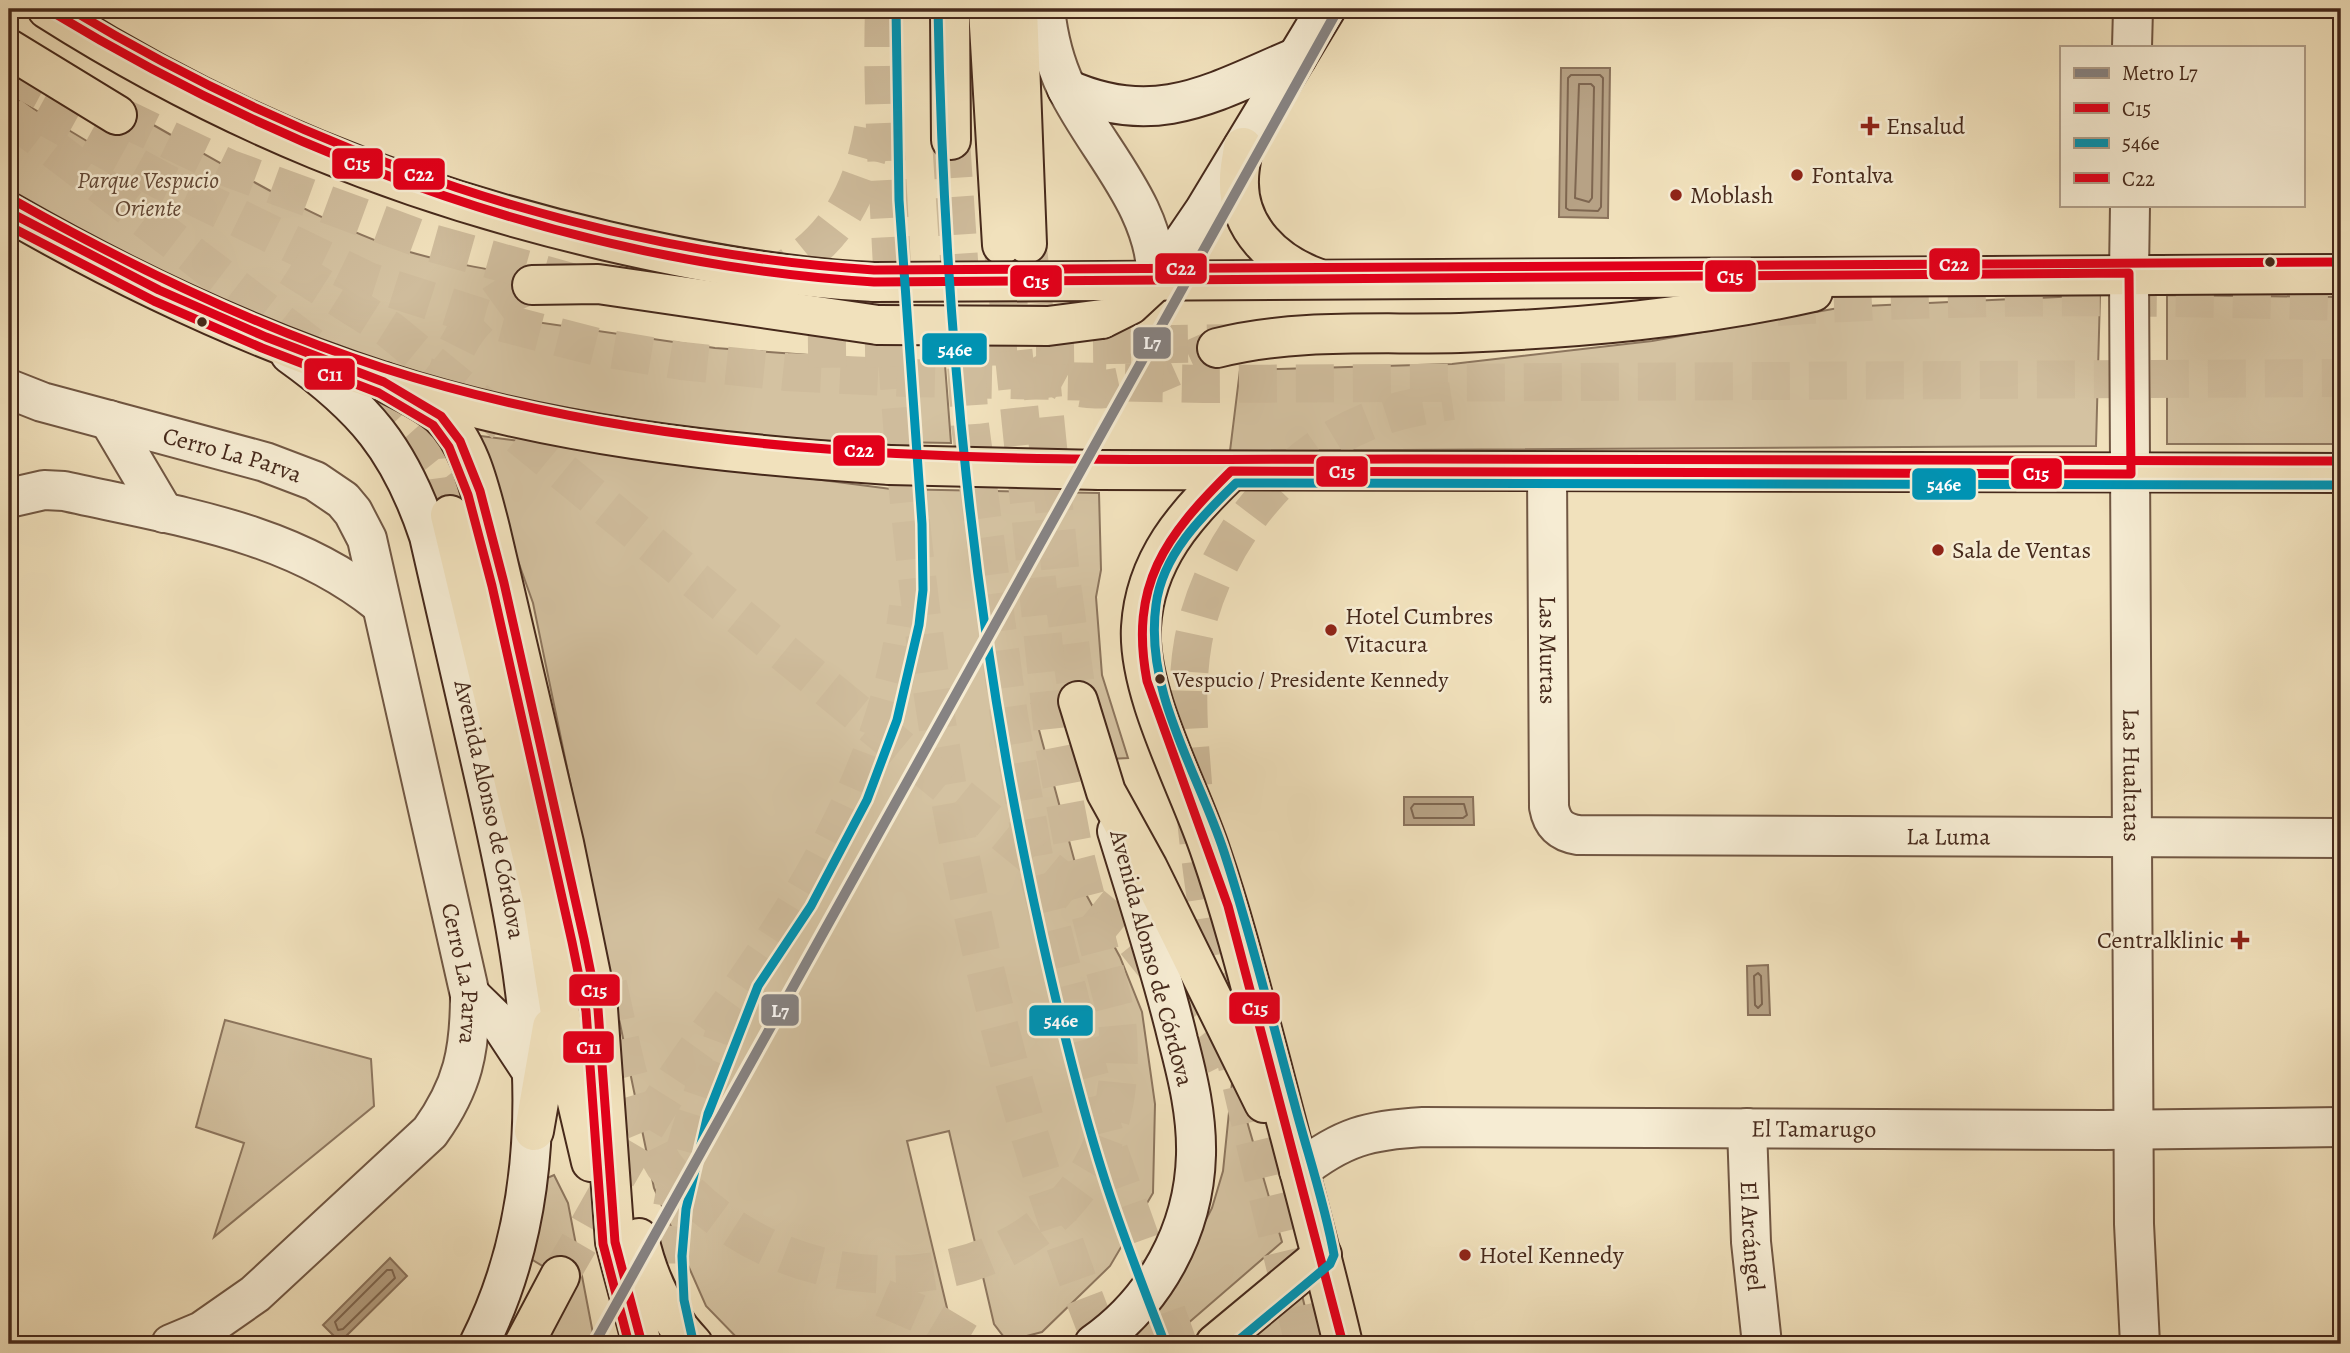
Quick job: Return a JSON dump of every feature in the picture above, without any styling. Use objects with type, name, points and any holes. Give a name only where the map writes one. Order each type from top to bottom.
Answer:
[{"type":"main road","points":[[47,9],[168,82],[247,122],[408,186],[490,212],[667,255],[826,280],[874,282],[2129,273],[2341,274]]},
{"type":"main road","points":[[950,9],[951,140]]},
{"type":"main road","points":[[998,14],[1019,242]]},
{"type":"main road","points":[[9,49],[117,115]]},
{"type":"main road","points":[[1243,147],[1239,180],[1250,225],[1267,250],[1280,261],[1319,279]]},
{"type":"main road","points":[[9,212],[112,268],[266,337],[384,382],[488,410],[589,431],[764,456],[890,465],[1100,470],[2341,473]]},
{"type":"main road","points":[[1217,348],[1277,336],[1486,332],[1631,323],[1763,303],[1887,275]]},
{"type":"main road","points":[[532,285],[598,284],[878,325],[1048,327],[1101,319],[1130,305],[1157,280]]},
{"type":"main road","points":[[384,382],[441,416],[460,441],[480,491],[564,843],[598,1009],[644,1260],[668,1313],[693,1344]]},
{"type":"main road","points":[[1231,471],[1185,517],[1154,568],[1143,610],[1144,667],[1212,853],[1322,1255],[1343,1344]]},
{"type":"main road","points":[[450,515],[542,898],[578,1111],[642,1344]]},
{"type":"main road","points":[[1078,701],[1105,792],[1148,868],[1202,982],[1299,1171]]},
{"type":"main road","points":[[534,1131],[547,1060],[556,980]]},
{"type":"main road","points":[[598,1009],[615,1242]]},
{"type":"main road","points":[[1215,1344],[1322,1255]]},
{"type":"main road","points":[[524,1344],[559,1276]]},
{"type":"street","points":[[1045,9],[1049,40],[1067,89],[1146,220],[1156,249],[1157,280]]},
{"type":"street","points":[[1157,280],[1243,147],[1326,9]]},
{"type":"street","points":[[2132,46],[2133,9]]},
{"type":"street","points":[[1067,89],[1108,104],[1145,108],[1171,105],[1236,84],[1297,57]]},
{"type":"street","name":"Las Hualtatas","points":[[2130,206],[2134,1224],[2140,1344]]},
{"type":"street","name":"Avenida Alonso de Córdova","points":[[266,337],[333,385],[356,408],[396,457],[415,493],[429,536],[516,919],[533,1076],[534,1131],[515,1245],[479,1344]]},
{"type":"street","name":"Cerro La Parva","points":[[9,388],[109,420],[265,462],[329,489],[348,506],[361,525],[470,995],[470,1035],[462,1073],[445,1110],[429,1132],[255,1294],[202,1331],[171,1344]]},
{"type":"street","points":[[109,420],[164,513]]},
{"type":"street","name":"Las Murtas","points":[[1547,472],[1549,807],[1557,827]]},
{"type":"street","points":[[9,498],[44,490],[64,491],[240,531],[279,544],[352,581],[379,603]]},
{"type":"street","name":"Avenida Alonso de Córdova","points":[[1094,1344],[1135,1310],[1155,1285],[1172,1254],[1190,1198],[1196,1155],[1188,1079],[1170,1004],[1105,792]]},
{"type":"street","name":"La Luma","points":[[1557,827],[1578,835],[2341,838]]},
{"type":"street","points":[[470,995],[501,1025],[519,1049],[533,1076]]},
{"type":"street","name":"El Tamarugo","points":[[1299,1171],[1330,1147],[1362,1133],[1387,1129],[2341,1127]]},
{"type":"street","name":"El Arcángel","points":[[1747,1128],[1751,1242],[1762,1344]]},
{"type":"green space","name":"Parque Vespucio Oriente","points":[[9,94],[100,149],[125,109],[253,181],[351,230],[416,254],[514,274],[515,319],[715,348],[945,365],[951,443],[774,440],[527,413],[291,337],[9,194]]},
{"type":"green space","points":[[2100,295],[2096,446],[1230,451],[1240,370],[1452,364],[1652,341],[1844,307]]},
{"type":"green space","points":[[2167,295],[2341,297],[2341,444],[2167,444]]},
{"type":"green space","points":[[473,435],[891,489],[1099,493],[1101,570],[1096,597],[1102,675],[1128,758],[1109,759],[1091,691],[1032,704],[1081,885],[1120,957],[1142,1012],[1155,1104],[1153,1193],[1110,1266],[1042,1332],[1007,1341],[994,1324],[949,1131],[907,1141],[953,1333],[951,1344],[743,1344],[706,1306],[654,1188],[533,603]]},
{"type":"green space","points":[[225,1020],[371,1059],[374,1106],[214,1237],[244,1143],[196,1127]]},
{"type":"green space","points":[[1233,1073],[1282,1242],[1164,1344],[1114,1344],[1180,1271],[1212,1208],[1223,1171]]},
{"type":"green space","points":[[554,1175],[568,1203],[595,1344],[538,1344],[569,1282],[531,1259],[545,1179]]},
{"type":"green space","points":[[1300,1287],[1314,1344],[1233,1344]]},
{"type":"water","points":[[1561,68],[1610,68],[1608,218],[1559,217]]},
{"type":"water","points":[[1404,797],[1473,797],[1474,825],[1404,825]]},
{"type":"water","points":[[1768,965],[1770,1015],[1748,1015],[1747,966]]},
{"type":"water","points":[[390,1258],[407,1276],[340,1342],[323,1325]]},
{"type":"tunnel","points":[[884,9],[886,149],[902,424],[932,692],[982,957],[1016,1088],[1056,1217],[1102,1344]]},
{"type":"tunnel","points":[[9,73],[78,110]]},
{"type":"tunnel","points":[[37,112],[162,181],[368,281],[484,318],[597,347],[682,361],[786,372],[907,378],[1204,384],[2341,378]]},
{"type":"tunnel","points":[[9,115],[387,404],[441,466],[487,535]]},
{"type":"tunnel","points":[[117,115],[228,168],[432,243],[571,282]]},
{"type":"tunnel","points":[[758,283],[804,256],[837,222],[860,179],[873,129]]},
{"type":"tunnel","points":[[951,140],[970,425],[1008,710],[1035,862],[1108,1148],[1178,1344]]},
{"type":"tunnel","points":[[1028,247],[1061,577],[1078,701]]},
{"type":"tunnel","points":[[608,984],[635,1100],[664,1165],[727,1224],[801,1260],[881,1274],[959,1266],[1028,1235],[1082,1183],[1113,1109],[1116,1013],[1074,851],[1054,745],[1003,250]]},
{"type":"tunnel","points":[[290,267],[390,330],[1133,939],[1211,1036],[1232,1077]]},
{"type":"tunnel","points":[[450,515],[444,481],[441,412],[446,379],[456,349],[473,323],[498,301],[532,285]]},
{"type":"tunnel","points":[[1777,307],[2059,297],[2341,302]]},
{"type":"tunnel","points":[[808,349],[1252,343]]},
{"type":"tunnel","points":[[1038,355],[1055,376],[1075,387],[1098,390],[1147,378],[1217,348]]},
{"type":"tunnel","points":[[1304,1344],[1238,1072],[1211,935],[1194,796],[1188,700],[1190,661],[1202,607],[1215,572],[1233,539],[1280,480],[1308,456],[1339,435],[1391,413],[1452,401]]},
{"type":"tunnel","points":[[560,1276],[657,1108],[778,934],[829,847],[871,755],[887,707],[908,607]]},
{"type":"tunnel","points":[[674,1320],[668,1285],[667,1249],[671,1211],[689,1136],[725,1032]]},
{"type":"tunnel","points":[[883,1298],[918,1313],[970,1344]]},
{"type":"metro line","name":"L7","points":[[594,1344],[1338,9]]},
{"type":"transit line","name":"C15","points":[[47,9],[142,64],[240,113],[341,157],[444,196],[549,228],[656,253],[764,271],[874,282],[2129,273],[2131,474],[1231,471],[1171,541],[1148,590],[1143,617],[1147,681],[1228,906],[1343,1344]]},
{"type":"transit line","name":"C22","points":[[70,9],[162,61],[258,109],[356,151],[457,188],[559,218],[663,242],[768,260],[874,270],[2341,262]]},
{"type":"transit line","name":"546e","points":[[693,1341],[684,1300],[682,1256],[686,1209],[708,1114],[758,986],[811,906],[867,800],[897,720],[919,625],[923,590],[922,524],[899,200],[896,9]]},
{"type":"transit line","name":"546e","points":[[938,9],[941,127],[955,361],[966,477],[997,709],[1042,939],[1078,1089],[1111,1198],[1165,1344]]},
{"type":"transit line","name":"C22","points":[[15,201],[195,294],[288,334],[383,368],[509,403],[638,428],[768,444],[899,454],[1162,460],[2341,461]]},
{"type":"transit line","name":"C15","points":[[9,212],[159,290],[266,337],[384,382],[441,416],[460,441],[480,491],[504,583],[584,939],[598,1009],[615,1242],[642,1344]]},
{"type":"transit line","name":"C11","points":[[9,226],[154,301],[262,348],[379,393],[433,425],[449,447],[468,495],[492,586],[586,1011],[603,1244],[629,1344]]},
{"type":"transit line","name":"546e","points":[[1234,1344],[1330,1264],[1334,1255],[1321,1197],[1234,883],[1213,822],[1176,731],[1158,669],[1154,637],[1156,605],[1166,569],[1197,523],[1236,483],[2341,485]]},
{"type":"place","name":"Ensalud","points":[[1870,126]]},
{"type":"place","name":"Fontalva","points":[[1797,175]]},
{"type":"place","name":"Moblash","points":[[1676,195]]},
{"type":"place","name":"Sala de Ventas","points":[[1938,550]]},
{"type":"place","name":"Hotel Cumbres Vitacura","points":[[1331,630]]},
{"type":"place","name":"Vespucio / Presidente Kennedy","points":[[1160,679]]},
{"type":"place","name":"Centralklinic","points":[[2240,940]]},
{"type":"place","name":"Hotel Kennedy","points":[[1465,1255]]}]
